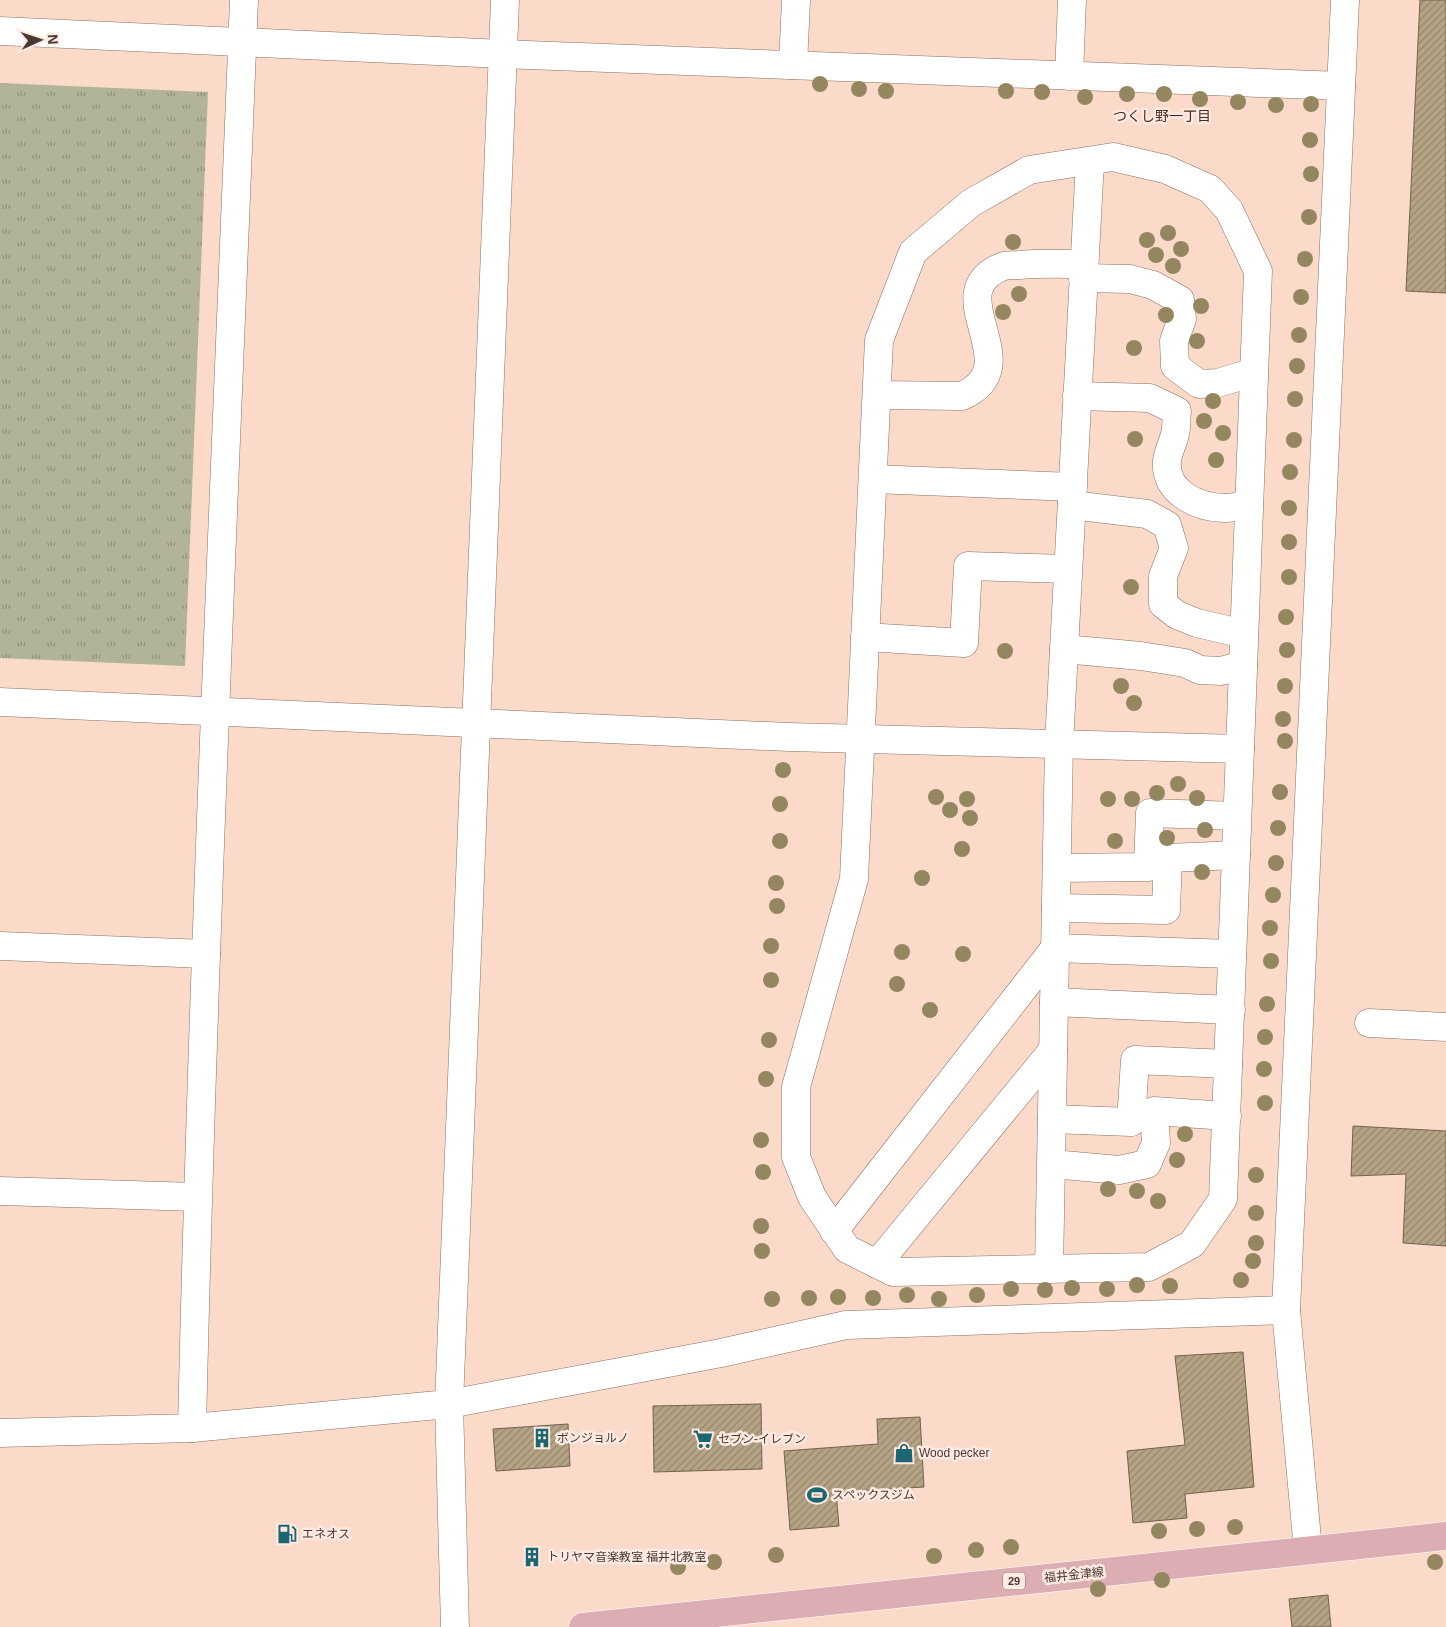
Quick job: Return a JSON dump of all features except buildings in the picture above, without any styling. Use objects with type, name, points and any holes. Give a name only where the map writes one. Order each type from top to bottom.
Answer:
[{"type":"main road","name":"福井金津線","points":[[582,1627],[1446,1536]]},
{"type":"street","points":[[192,1428],[197,1197],[244,0]]},
{"type":"street","points":[[455,1627],[449,1404],[505,0]]},
{"type":"street","points":[[793,66],[796,0]]},
{"type":"street","points":[[1069,76],[1072,0]]},
{"type":"street","points":[[1308,1550],[1286,1310],[1345,0]]},
{"type":"street","points":[[0,31],[793,66],[1341,86]]},
{"type":"street","points":[[1113,157],[1165,169],[1210,189],[1228,210],[1258,271],[1223,1199],[1192,1244],[1149,1267],[893,1272],[846,1249],[812,1198],[796,1157],[796,1087],[854,879],[880,340],[913,252],[970,203],[1029,170],[1090,161],[1113,157]]},
{"type":"street","points":[[1049,1269],[1059,744],[1090,161]]},
{"type":"street","points":[[877,395],[962,396],[974,391],[988,374],[989,351],[977,307],[979,289],[986,276],[1005,266],[1084,271],[1152,285],[1180,300],[1182,320],[1174,341],[1175,366],[1199,384],[1218,383],[1254,372]]},
{"type":"street","points":[[1077,396],[1150,398],[1177,411],[1176,432],[1167,460],[1168,474],[1172,486],[1186,498],[1202,506],[1228,508],[1249,504]]},
{"type":"street","points":[[873,479],[1072,496],[1147,514],[1167,525],[1174,548],[1163,576],[1163,604],[1177,615],[1190,620],[1244,634]]},
{"type":"street","points":[[865,637],[964,643],[968,566],[1068,569]]},
{"type":"street","points":[[1064,649],[1141,656],[1185,664],[1200,670],[1221,671],[1243,665]]},
{"type":"street","points":[[0,702],[789,737],[1240,749]]},
{"type":"street","points":[[1057,868],[1148,867],[1150,813],[1237,816]]},
{"type":"street","points":[[1056,908],[1166,910],[1168,858],[1236,856]]},
{"type":"street","points":[[0,946],[206,954]]},
{"type":"street","points":[[834,1231],[1056,948]]},
{"type":"street","points":[[1056,948],[1232,954]]},
{"type":"street","points":[[1054,1002],[1230,1010]]},
{"type":"street","points":[[1369,1023],[1446,1027]]},
{"type":"street","points":[[877,1264],[1053,1050]]},
{"type":"street","points":[[1052,1118],[1131,1122],[1135,1060],[1228,1064]]},
{"type":"street","points":[[1052,1164],[1120,1170],[1147,1164],[1156,1143],[1154,1111],[1227,1116]]},
{"type":"street","points":[[0,1191],[197,1197]]},
{"type":"street","points":[[0,1434],[192,1428],[449,1404],[721,1353],[846,1325],[1286,1310]]},
{"type":"green space","points":[[0,83],[208,92],[185,666],[0,658]]},
{"type":"place","name":"ボンジョルノ","points":[[542,1438]]},
{"type":"place","name":"セブン-イレブン","points":[[703,1439]]},
{"type":"place","name":"Wood pecker","points":[[904,1453]]},
{"type":"place","name":"スペックスジム","points":[[817,1495]]},
{"type":"place","name":"エネオス","points":[[287,1534]]},
{"type":"place","name":"トリヤマ音楽教室 福井北教室","points":[[532,1557]]},
{"type":"district","name":"つくし野一丁目","points":[[1162,116]]}]
